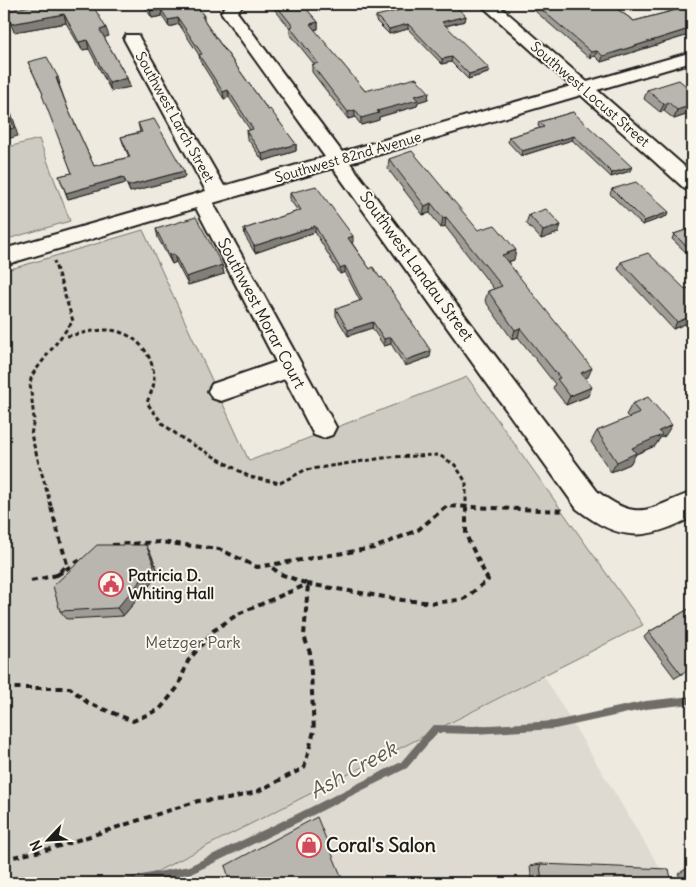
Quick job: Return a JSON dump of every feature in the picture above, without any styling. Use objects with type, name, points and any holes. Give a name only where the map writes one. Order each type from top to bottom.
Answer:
[{"type":"street","name":"Southwest Landau Street","points":[[236,4],[229,12],[340,160],[587,500],[609,516]]},
{"type":"street","name":"Southwest Locust Street","points":[[488,4],[692,184]]},
{"type":"street","name":"Southwest Larch Street","points":[[132,39],[210,196]]},
{"type":"street","name":"Southwest 82nd Avenue","points":[[4,257],[692,57]]},
{"type":"street","name":"Southwest Morar Court","points":[[210,196],[291,367],[323,427]]},
{"type":"street","points":[[221,391],[291,367]]},
{"type":"street","points":[[609,516],[639,524],[658,521],[692,504]]},
{"type":"path","points":[[48,244],[74,321],[32,375],[29,385],[36,422],[31,435],[67,564],[57,575]]},
{"type":"path","points":[[67,336],[107,330],[125,333],[143,346],[151,360],[154,381],[147,402],[163,424],[202,452],[250,477],[280,483],[305,470],[390,457],[439,455],[455,465],[466,482],[466,535],[488,580],[464,599],[435,603],[402,600],[344,588],[308,584],[280,574],[268,565]]},
{"type":"path","points":[[104,546],[160,542],[219,549],[257,567],[374,548],[418,530],[447,506],[609,516]]},
{"type":"path","points":[[31,581],[57,575],[88,555]]},
{"type":"path","points":[[4,688],[70,688],[88,703],[133,721],[160,709],[178,687],[188,661],[213,632],[238,614],[308,584]]},
{"type":"path","points":[[4,859],[50,849],[126,826],[198,801],[228,799],[256,792],[304,768],[314,731],[310,654],[304,636],[308,584]]},
{"type":"shaded area","points":[[544,676],[669,883],[134,883]]},
{"type":"green space","points":[[39,139],[70,221],[4,240],[4,148]]},
{"type":"green space","name":"Metzger Park","points":[[143,230],[249,461],[467,377],[643,625],[134,883],[4,883],[4,271]]},
{"type":"building","points":[[38,4],[92,4],[106,28],[100,30],[127,78],[109,83],[87,40],[79,42],[64,14],[11,24],[8,11]]},
{"type":"building","points":[[146,4],[195,4],[204,16],[202,16],[206,24],[268,110],[270,109],[296,144],[262,154],[246,131],[253,129],[228,90],[223,92],[199,55],[202,54],[178,18],[168,20],[161,9],[150,11]]},
{"type":"building","points":[[275,4],[302,4],[318,22],[310,24],[365,91],[416,78],[429,92],[414,96],[418,100],[377,111],[379,113],[361,118],[355,110],[348,112],[312,65],[318,63],[290,27],[293,26]]},
{"type":"building","points":[[425,4],[453,4],[466,16],[442,22],[489,68],[469,74],[452,57],[442,59],[408,24],[389,29],[376,16]]},
{"type":"building","points":[[535,4],[610,4],[634,21],[680,9],[672,4],[692,4],[692,28],[603,56],[597,51],[591,52]]},
{"type":"building","points":[[47,57],[58,77],[56,78],[68,109],[94,166],[130,157],[121,137],[142,132],[138,123],[154,119],[184,171],[128,186],[123,177],[66,193],[59,176],[72,173],[43,94],[28,62]]},
{"type":"building","points":[[679,80],[692,91],[692,105],[677,110],[668,102],[664,104],[647,90]]},
{"type":"building","points":[[4,102],[13,118],[11,119],[14,128],[4,130]]},
{"type":"building","points":[[573,112],[632,167],[612,173],[574,136],[522,151],[509,137],[544,127],[539,122]]},
{"type":"building","points":[[412,151],[478,230],[495,225],[516,250],[502,255],[592,368],[581,373],[592,387],[570,396],[557,379],[560,378],[520,328],[515,330],[488,291],[502,286],[446,217],[443,218],[431,203],[425,206],[389,159]]},
{"type":"building","points":[[636,182],[669,212],[644,221],[612,189]]},
{"type":"building","points":[[316,186],[353,236],[348,238],[370,269],[373,267],[380,278],[382,277],[431,351],[406,360],[391,337],[384,339],[373,322],[348,330],[336,309],[362,300],[345,266],[340,268],[315,226],[254,246],[244,229],[301,210],[290,193]]},
{"type":"building","points":[[546,209],[561,225],[543,231],[529,215]]},
{"type":"building","points":[[196,217],[222,265],[186,277],[174,254],[169,255],[156,229]]},
{"type":"building","points":[[692,228],[692,252],[674,234]]},
{"type":"building","points":[[648,253],[685,289],[692,287],[692,316],[677,322],[621,262]]},
{"type":"building","points":[[648,397],[672,425],[659,431],[662,435],[632,448],[636,453],[617,462],[597,431],[640,413],[632,404]]},
{"type":"building","name":"Patricia D. Whiting Hall","points":[[97,545],[146,545],[154,565],[117,608],[60,611],[53,586]]},
{"type":"building","points":[[692,607],[692,667],[681,674],[649,632]]},
{"type":"building","points":[[317,817],[344,883],[231,883],[225,866]]},
{"type":"building","points":[[540,864],[669,869],[672,883],[542,883]]},
{"type":"waterway","name":"Ash Creek","points":[[120,883],[190,870],[302,816],[404,765],[435,729],[474,730],[555,725],[646,705],[692,700]]},
{"type":"place","name":"Patricia D. Whiting Hall","points":[[111,584]]},
{"type":"place","name":"Coral's Salon","points":[[309,845]]}]
